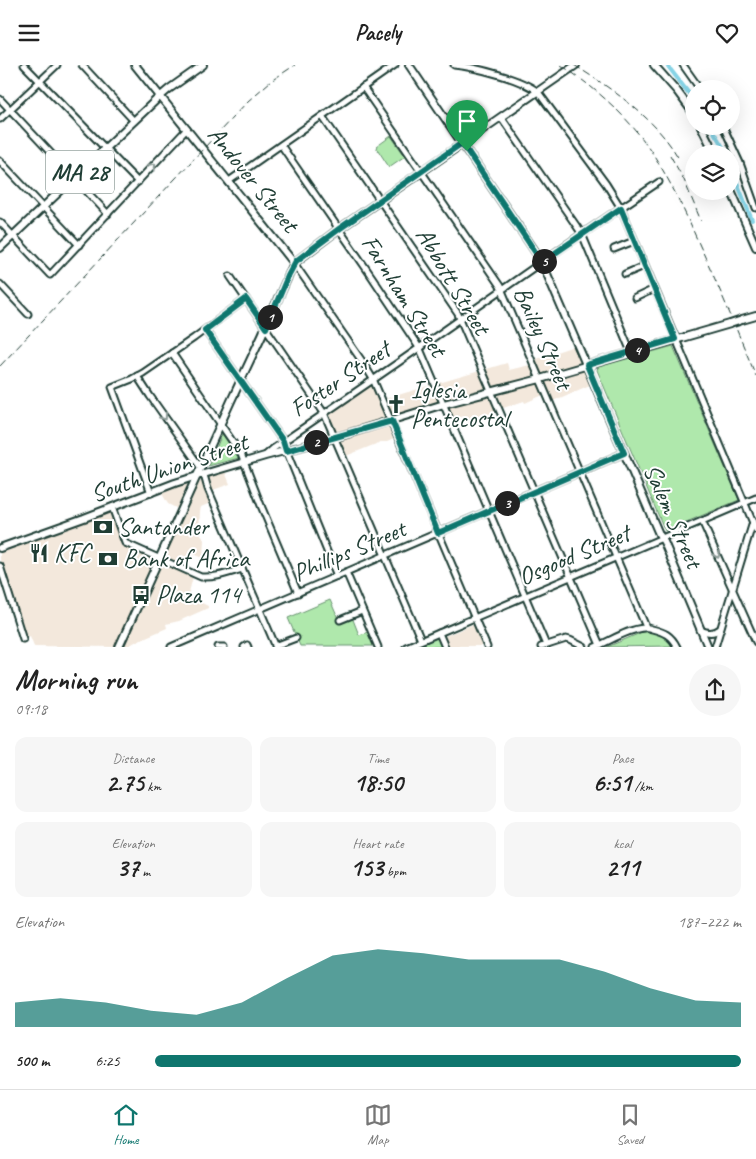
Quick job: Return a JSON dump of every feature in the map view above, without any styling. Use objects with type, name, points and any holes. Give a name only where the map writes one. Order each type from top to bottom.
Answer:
[{"type":"main road","name":"Andover Street","points":[[135,65],[294,263]]},
{"type":"main road","name":"MA 28","points":[[0,248],[161,96],[203,65]]},
{"type":"main road","name":"Salem Street","points":[[409,65],[542,262],[708,647]]},
{"type":"main road","points":[[119,647],[200,473],[294,263],[421,171],[576,65]]},
{"type":"main road","points":[[654,65],[685,102]]},
{"type":"main road","points":[[735,200],[756,246]]},
{"type":"main road","name":"South Union Street","points":[[0,548],[151,493],[200,473],[286,451],[756,316]]},
{"type":"street","points":[[24,65],[138,182]]},
{"type":"street","points":[[0,119],[58,65]]},
{"type":"street","points":[[82,65],[134,121]]},
{"type":"street","points":[[229,181],[395,65]]},
{"type":"street","points":[[454,65],[487,71],[533,88],[538,92],[606,184],[621,208],[756,529]]},
{"type":"street","points":[[682,65],[693,80]]},
{"type":"street","name":"Bailey Street","points":[[363,87],[500,286],[646,627]]},
{"type":"street","points":[[0,99],[108,214]]},
{"type":"street","name":"Abbott Street","points":[[322,116],[460,318],[598,646]]},
{"type":"street","points":[[501,117],[582,234],[631,352]]},
{"type":"street","points":[[0,223],[50,275],[187,129]]},
{"type":"street","points":[[727,135],[740,163],[756,208]]},
{"type":"street","name":"Farnham Street","points":[[280,145],[420,347],[525,596],[543,646]]},
{"type":"street","points":[[0,161],[79,245]]},
{"type":"street","name":"Foster Street","points":[[265,456],[283,441],[659,181]]},
{"type":"street","points":[[614,249],[634,241]]},
{"type":"street","name":"Andover Street","points":[[294,263],[373,379],[487,647]]},
{"type":"street","points":[[625,274],[644,265]]},
{"type":"street","points":[[230,276],[324,413],[421,640]]},
{"type":"street","points":[[0,284],[28,314]]},
{"type":"street","points":[[635,298],[654,289]]},
{"type":"street","points":[[151,493],[112,387],[137,376],[205,330],[246,299]]},
{"type":"street","points":[[205,330],[283,441],[336,576]]},
{"type":"street","points":[[172,353],[241,454],[298,593]]},
{"type":"street","points":[[137,376],[200,473],[275,646],[296,637]]},
{"type":"street","name":"Phillips Street","points":[[171,647],[624,453]]},
{"type":"street","name":"Osgood Street","points":[[410,646],[756,498]]},
{"type":"street","points":[[112,507],[126,543],[201,577],[218,576],[242,569]]},
{"type":"street","points":[[702,521],[756,643]]},
{"type":"street","points":[[715,647],[753,522]]},
{"type":"street","points":[[0,565],[23,639]]},
{"type":"street","points":[[346,573],[378,647]]},
{"type":"street","points":[[340,620],[362,611]]},
{"type":"street","points":[[598,646],[646,627],[659,630],[668,635],[677,647]]},
{"type":"street","points":[[700,630],[713,633],[720,629]]},
{"type":"street","points":[[439,633],[445,647]]},
{"type":"street","points":[[543,646],[562,640],[570,640],[584,647]]},
{"type":"street","points":[[244,647],[247,645],[248,647]]},
{"type":"street","points":[[218,647],[224,647]]},
{"type":"shaded area","points":[[574,346],[590,385],[546,404],[543,395],[525,403],[524,401],[503,408],[468,424],[464,416],[452,420],[448,407],[395,423],[401,436],[346,456],[328,414],[374,383],[381,400],[507,363],[509,370],[534,364],[533,360]]},
{"type":"shaded area","points":[[225,472],[230,484],[213,490],[217,500],[201,507],[199,530],[204,540],[203,558],[194,554],[192,557],[188,555],[187,558],[182,555],[175,569],[193,577],[188,596],[208,606],[208,608],[179,621],[166,624],[167,628],[124,647],[198,484],[204,478]]},
{"type":"shaded area","points":[[186,483],[188,485],[178,509],[168,504],[161,492]]},
{"type":"shaded area","points":[[110,511],[123,544],[155,559],[114,647],[34,646],[30,636],[23,639],[0,559],[0,553]]},
{"type":"shaded area","points":[[474,624],[483,646],[447,646],[443,637]]},
{"type":"green space","points":[[391,136],[405,156],[389,167],[376,147]]},
{"type":"green space","points":[[673,346],[739,500],[665,531],[597,370],[598,367]]},
{"type":"green space","points":[[222,434],[239,458],[208,466],[209,465]]},
{"type":"green space","points":[[330,600],[340,623],[352,617],[359,635],[368,632],[375,646],[300,646],[288,618]]},
{"type":"green space","points":[[645,631],[662,635],[672,646],[607,647]]},
{"type":"green space","points":[[438,637],[443,647],[417,647]]},
{"type":"waterway","points":[[667,65],[685,88]]},
{"type":"waterway","points":[[716,135],[722,145]]},
{"type":"waterway","points":[[740,190],[752,220]]},
{"type":"railway","points":[[0,366],[248,101],[271,81],[295,65]]},
{"type":"railway","points":[[561,65],[585,82],[618,111],[638,133],[655,157],[688,220],[756,376]]},
{"type":"railway","points":[[574,65],[618,95],[646,118],[670,144],[679,159]]},
{"type":"railway","points":[[670,155],[684,180],[701,221]]},
{"type":"place","name":"Iglesia Pentecostal","points":[[396,404]]},
{"type":"place","name":"Santander","points":[[103,527]]},
{"type":"place","name":"KFC","points":[[39,553]]},
{"type":"place","name":"Bank of Africa","points":[[108,559]]},
{"type":"place","name":"Plaza 114","points":[[141,595]]},
{"type":"route","points":[[462,143],[467,151],[542,262],[621,208],[675,339],[587,365],[624,453],[438,533],[392,421],[286,451],[283,441],[205,330],[246,299],[266,328],[296,261],[462,143]]}]
